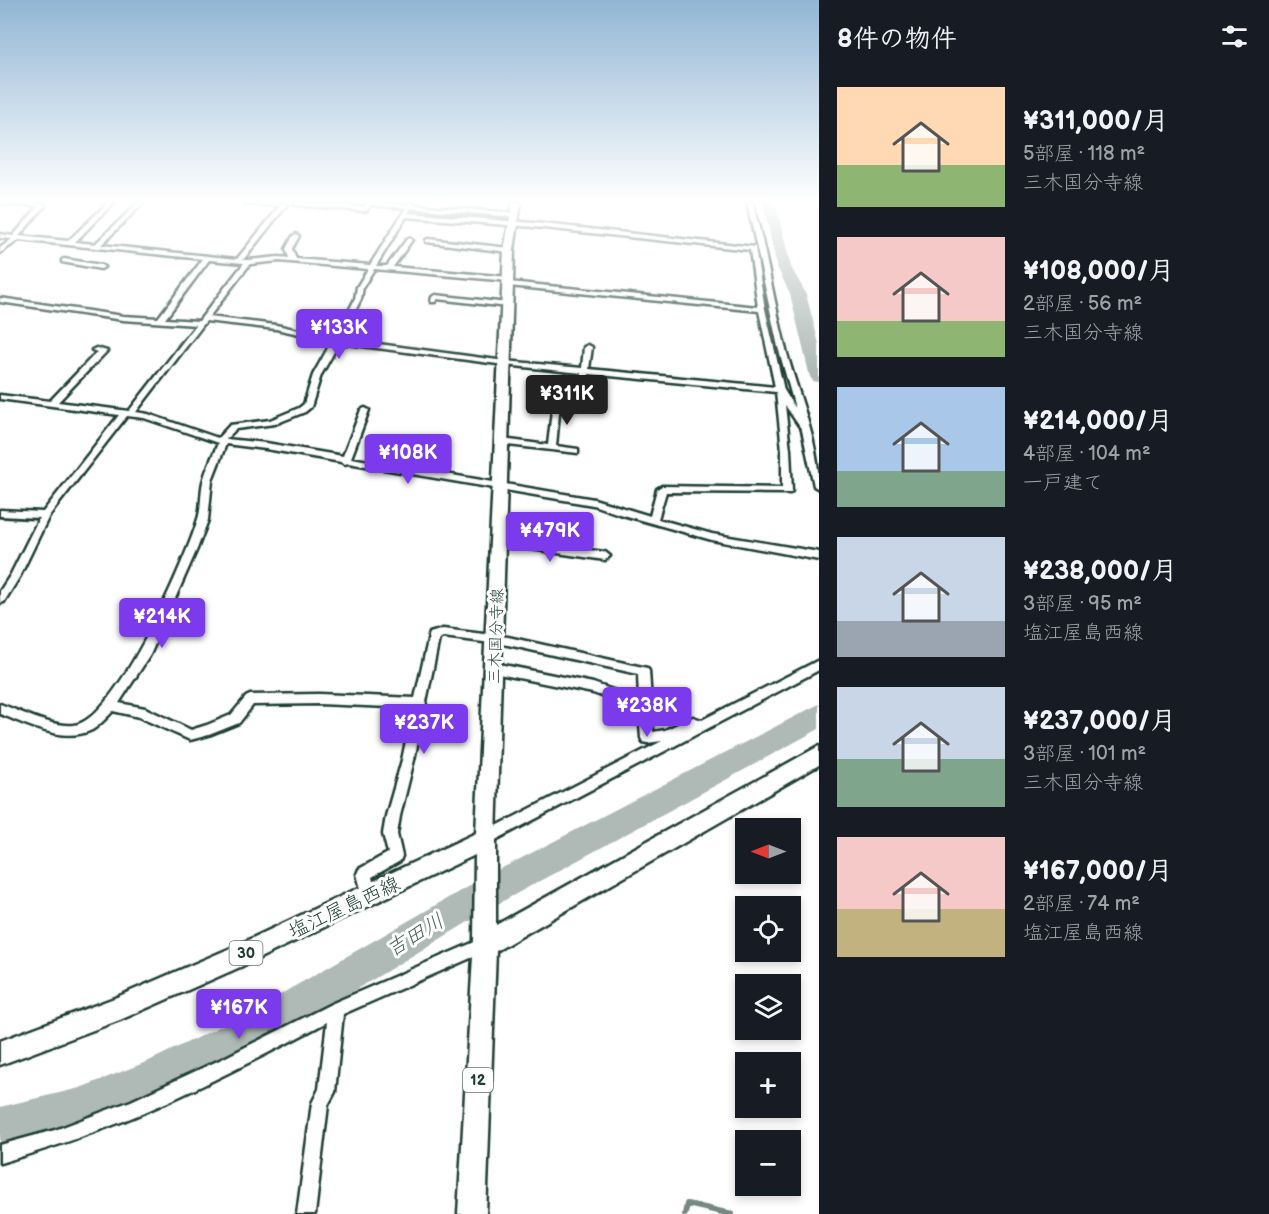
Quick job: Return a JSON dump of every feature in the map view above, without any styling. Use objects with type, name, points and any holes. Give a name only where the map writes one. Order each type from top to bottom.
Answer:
[{"type":"main road","name":"三木国分寺線","points":[[472,1214],[509,259]]},
{"type":"main road","points":[[484,942],[819,755]]},
{"type":"main road","name":"塩江屋島西線","points":[[0,1053],[120,1008],[486,842]]},
{"type":"street","points":[[203,259],[248,262],[270,259],[293,260],[389,268],[762,309]]},
{"type":"street","points":[[160,320],[206,259]]},
{"type":"street","points":[[0,709],[50,727],[74,730],[89,726],[111,706],[144,655],[192,549],[203,520],[208,480],[221,441],[233,427],[243,424],[261,425],[302,410],[308,405],[316,375],[358,298],[360,286],[379,259]]},
{"type":"street","points":[[389,268],[396,259]]},
{"type":"street","points":[[653,521],[662,489],[787,491],[786,450],[780,390],[762,309],[755,259]]},
{"type":"street","points":[[763,259],[782,347],[806,430],[819,486]]},
{"type":"street","points":[[90,265],[96,260]]},
{"type":"street","points":[[64,261],[101,267]]},
{"type":"street","points":[[0,598],[15,576],[45,515],[248,262]]},
{"type":"street","points":[[433,301],[435,297],[508,305]]},
{"type":"street","points":[[0,300],[123,318],[276,327],[336,339],[505,363],[780,390]]},
{"type":"street","points":[[583,392],[588,347]]},
{"type":"street","points":[[53,404],[103,351],[96,350]]},
{"type":"street","points":[[780,390],[806,430]]},
{"type":"street","points":[[0,397],[128,414],[164,422],[221,441],[266,446],[594,502],[712,537],[819,556]]},
{"type":"street","points":[[552,447],[556,404]]},
{"type":"street","points":[[345,461],[365,410]]},
{"type":"street","points":[[502,442],[575,451]]},
{"type":"street","points":[[0,513],[45,515]]},
{"type":"street","points":[[499,542],[605,556]]},
{"type":"street","points":[[369,895],[364,874],[395,856],[390,834],[393,816],[408,760],[434,636],[443,633],[494,640],[643,671],[647,738],[666,735],[693,722],[702,726]]},
{"type":"street","points":[[486,842],[819,664]]},
{"type":"street","points":[[494,668],[593,688],[644,706]]},
{"type":"street","points":[[615,713],[616,696]]},
{"type":"street","points":[[111,706],[141,712],[190,735],[236,719],[250,700],[319,699],[419,703]]},
{"type":"street","points":[[0,1154],[55,1138],[134,1107],[230,1064],[336,1009],[484,942]]},
{"type":"street","points":[[306,1214],[320,1103],[327,1092],[336,1009]]},
{"type":"waterway","name":"吉田川","points":[[782,259],[798,294],[819,377]]},
{"type":"waterway","points":[[214,302],[243,264]]},
{"type":"waterway","points":[[172,356],[179,344],[199,322]]},
{"type":"waterway","points":[[81,475],[127,417]]},
{"type":"waterway","points":[[50,515],[82,474]]},
{"type":"waterway","points":[[0,517],[38,519]]},
{"type":"waterway","name":"吉田川","points":[[0,1126],[80,1107],[159,1075],[263,1025],[492,890],[819,716]]},
{"type":"waterway","points":[[685,1214],[687,1204],[731,1214]]}]
